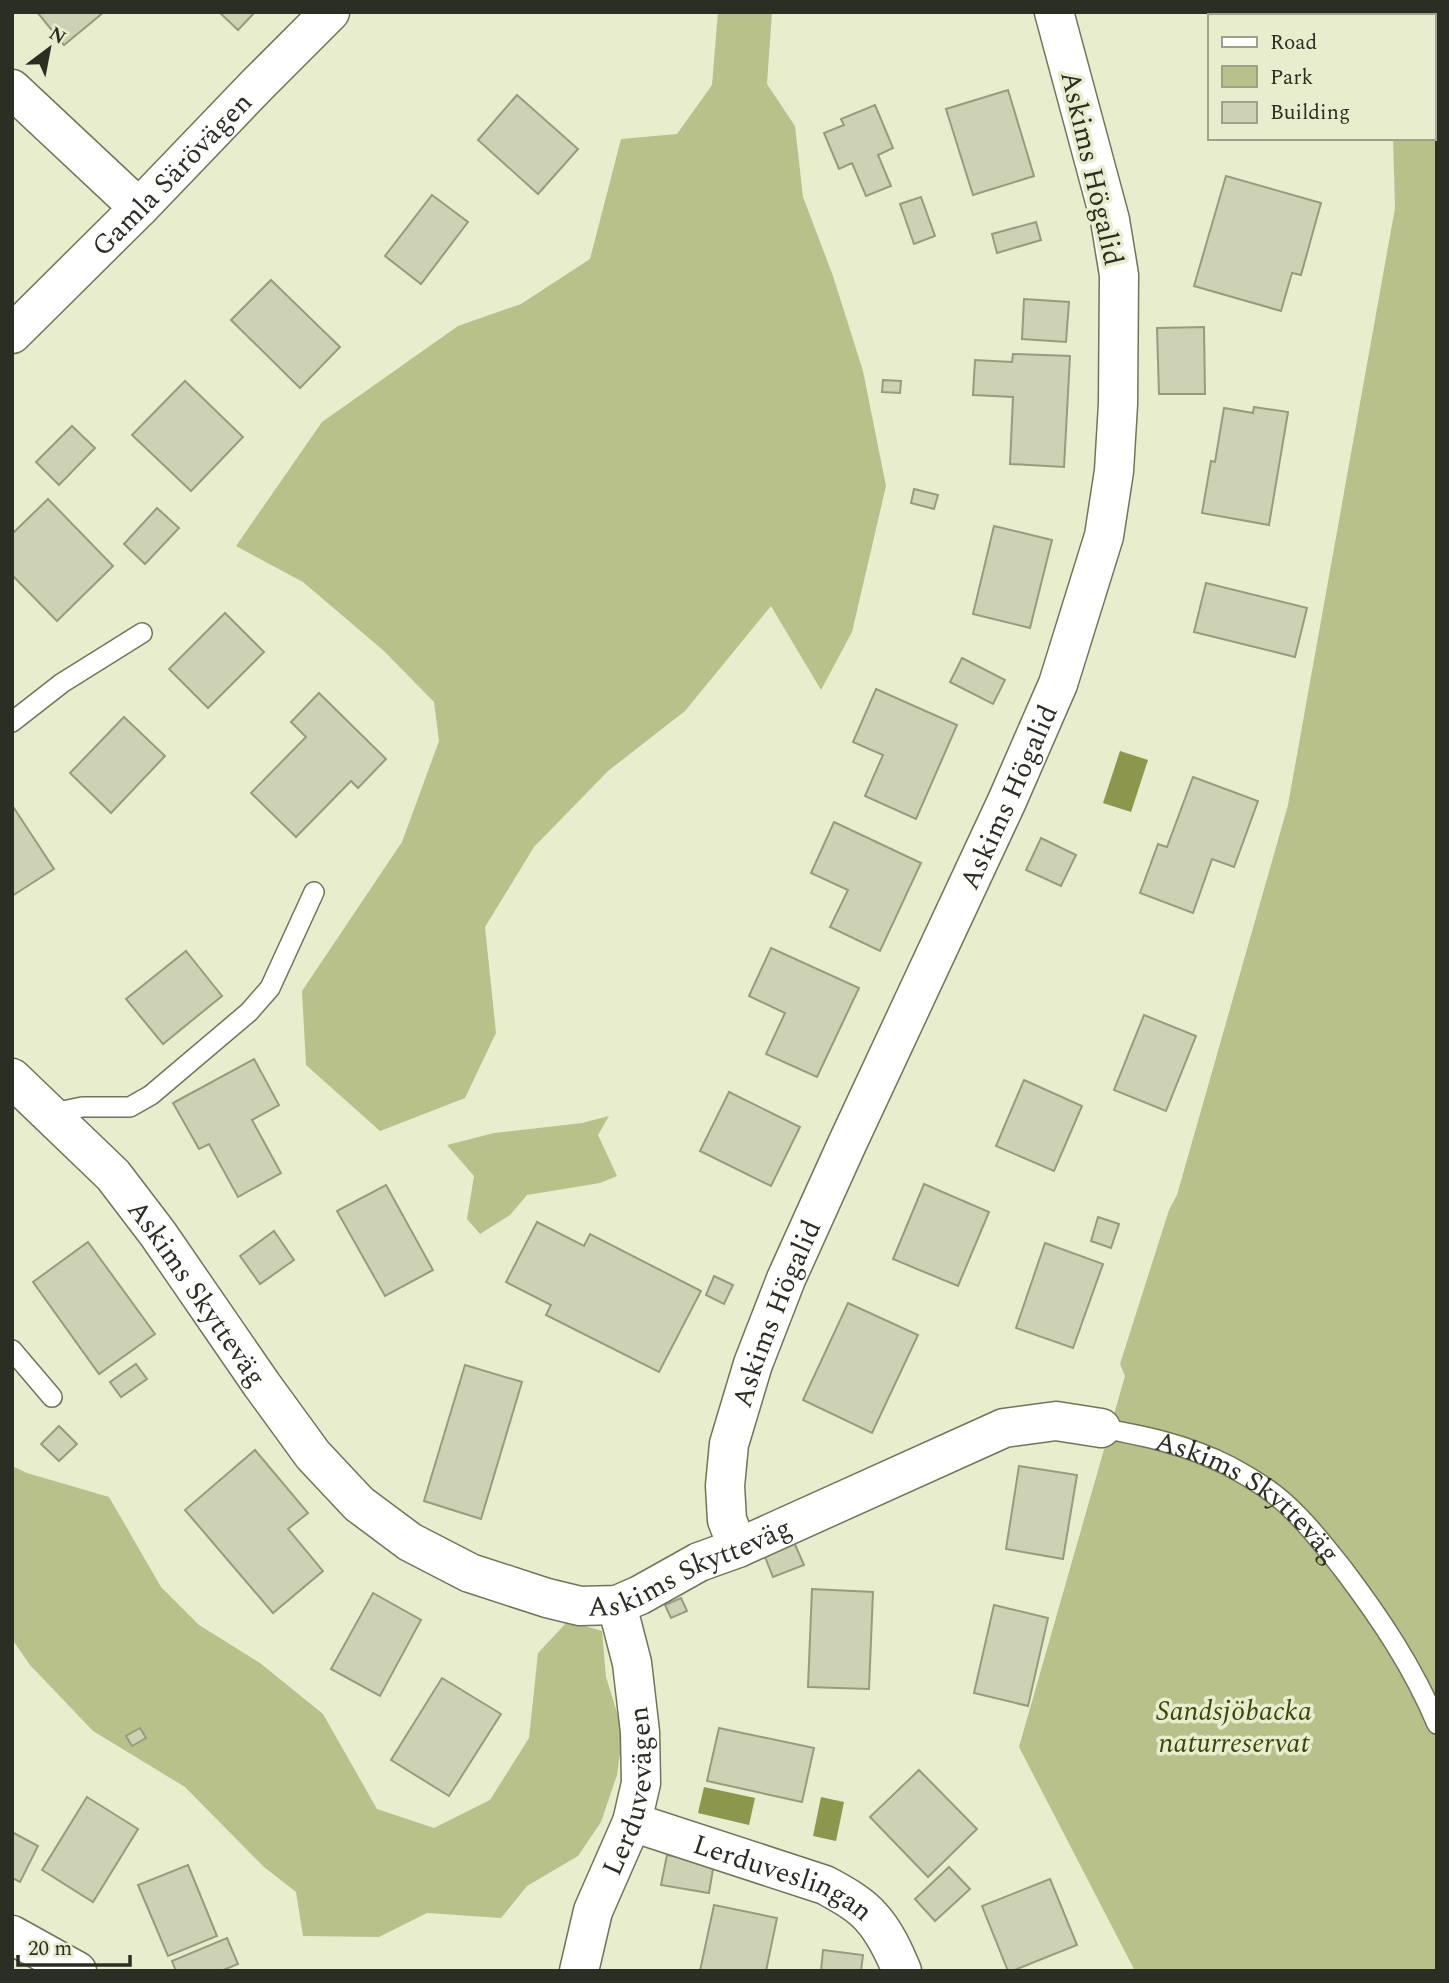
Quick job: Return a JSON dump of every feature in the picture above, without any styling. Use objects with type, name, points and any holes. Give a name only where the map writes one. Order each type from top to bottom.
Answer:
[{"type":"street","name":"Gamla Särövägen","points":[[12,334],[330,12]]},
{"type":"street","name":"Askims Högalid","points":[[738,1548],[727,1520],[725,1486],[729,1444],[753,1364],[791,1267],[846,1144],[1007,801],[1058,684],[1104,536],[1114,471],[1118,404],[1119,275],[1110,220],[1054,12]]},
{"type":"street","points":[[16,99],[139,208]]},
{"type":"street","name":"Askims Skytteväg","points":[[12,1078],[113,1175],[158,1234],[313,1455],[359,1504],[411,1542],[470,1573],[547,1598],[580,1606],[617,1605],[699,1562],[738,1548],[1004,1428],[1056,1421],[1101,1428]]},
{"type":"street","name":"Lerduvevägen","points":[[579,1971],[593,1911],[632,1822],[641,1783],[640,1732],[632,1663],[617,1605]]},
{"type":"street","name":"Lerduveslingan","points":[[632,1822],[825,1885],[871,1916],[892,1947],[902,1971]]},
{"type":"street","points":[[12,1935],[77,1971]]},
{"type":"lane","points":[[12,722],[62,683],[142,634]]},
{"type":"lane","points":[[49,1114],[82,1107],[130,1107],[151,1096],[249,1012],[270,988],[314,892]]},
{"type":"lane","points":[[12,1350],[52,1397]]},
{"type":"lane","name":"Askims Skytteväg","points":[[1101,1428],[1162,1440],[1228,1465],[1275,1494],[1320,1540],[1374,1610],[1406,1661],[1437,1724]]},
{"type":"green space","points":[[718,12],[772,12],[767,84],[795,126],[803,197],[833,276],[863,371],[886,486],[852,632],[821,690],[771,606],[685,711],[608,771],[534,847],[485,927],[496,1033],[465,1098],[380,1131],[306,1065],[302,991],[402,842],[439,741],[434,702],[384,651],[303,582],[236,546],[322,422],[458,326],[521,304],[590,259],[621,139],[677,134],[712,85]]},
{"type":"green space","name":"Sandsjöbacka naturreservat","points":[[1437,12],[1437,1971],[1135,1971],[1019,1747],[1125,1376],[1120,1364],[1169,1210],[1177,1195],[1288,805],[1395,208],[1393,140],[1435,140],[1435,14],[1380,14]]},
{"type":"green space","points":[[609,1116],[598,1135],[617,1176],[600,1183],[527,1195],[510,1215],[480,1234],[467,1219],[474,1176],[447,1145],[494,1133],[582,1123]]},
{"type":"green space","points":[[12,1466],[27,1473],[109,1497],[161,1587],[199,1625],[260,1663],[323,1714],[377,1809],[434,1828],[490,1800],[529,1738],[538,1653],[568,1621],[602,1631],[606,1677],[623,1732],[617,1775],[601,1822],[578,1856],[527,1886],[501,1918],[427,1913],[379,1937],[303,1936],[296,1892],[264,1867],[185,1787],[93,1731],[30,1665],[12,1639]]},
{"type":"shaded area","points":[[1120,751],[1148,760],[1131,812],[1103,803]]},
{"type":"shaded area","points":[[704,1787],[755,1798],[749,1825],[698,1813]]},
{"type":"shaded area","points":[[821,1797],[844,1802],[836,1841],[813,1836]]},
{"type":"building","points":[[37,12],[104,12],[64,45]]},
{"type":"building","points":[[219,12],[255,12],[238,30]]},
{"type":"building","points":[[1271,12],[1330,14],[1272,14]]},
{"type":"building","points":[[1008,90],[1034,176],[973,195],[946,109]]},
{"type":"building","points":[[517,95],[578,149],[538,194],[478,140]]},
{"type":"building","points":[[875,105],[893,148],[878,155],[891,186],[866,196],[852,163],[839,169],[824,133],[844,125],[841,119]]},
{"type":"building","points":[[1226,176],[1321,203],[1301,275],[1292,273],[1281,311],[1194,286]]},
{"type":"building","points":[[432,195],[468,222],[421,284],[385,256]]},
{"type":"building","points":[[921,197],[935,236],[914,244],[900,204]]},
{"type":"building","points":[[1036,222],[1041,240],[997,253],[992,234]]},
{"type":"building","points":[[271,280],[340,347],[300,388],[231,320]]},
{"type":"building","points":[[1024,299],[1069,302],[1066,342],[1022,339]]},
{"type":"building","points":[[1204,327],[1205,394],[1159,394],[1157,328]]},
{"type":"building","points":[[1013,354],[1070,356],[1064,467],[1010,464],[1013,397],[973,395],[975,360],[1012,362]]},
{"type":"building","points":[[883,380],[901,381],[900,393],[882,392]]},
{"type":"building","points":[[185,381],[243,437],[191,491],[132,435]]},
{"type":"building","points":[[1254,407],[1288,412],[1269,525],[1202,513],[1211,461],[1215,462],[1224,408],[1253,413]]},
{"type":"building","points":[[72,426],[95,448],[59,485],[36,462]]},
{"type":"building","points":[[914,489],[938,495],[934,509],[911,503]]},
{"type":"building","points":[[48,499],[113,566],[57,621],[12,575],[12,534]]},
{"type":"building","points":[[157,508],[179,528],[145,564],[124,544]]},
{"type":"building","points":[[994,526],[1052,540],[1030,628],[973,614]]},
{"type":"building","points":[[1206,583],[1307,608],[1295,657],[1194,632]]},
{"type":"building","points":[[225,613],[264,652],[208,708],[169,669]]},
{"type":"building","points":[[962,658],[1005,680],[993,704],[950,682]]},
{"type":"building","points":[[876,689],[957,725],[916,819],[865,796],[883,755],[853,742]]},
{"type":"building","points":[[319,693],[386,759],[358,788],[351,781],[296,837],[251,793],[306,737],[291,722]]},
{"type":"building","points":[[124,717],[165,756],[111,813],[70,773]]},
{"type":"building","points":[[1193,777],[1258,801],[1234,867],[1212,859],[1193,913],[1140,893],[1158,844],[1167,847]]},
{"type":"building","points":[[12,805],[54,869],[12,896]]},
{"type":"building","points":[[834,822],[921,863],[880,951],[830,927],[848,890],[811,873]]},
{"type":"building","points":[[1041,838],[1076,855],[1061,886],[1026,870]]},
{"type":"building","points":[[771,948],[859,988],[817,1077],[766,1054],[785,1013],[749,996]]},
{"type":"building","points":[[186,951],[222,996],[163,1044],[126,999]]},
{"type":"building","points":[[1144,1015],[1196,1036],[1166,1111],[1114,1090]]},
{"type":"building","points":[[254,1059],[279,1105],[252,1120],[281,1173],[238,1197],[209,1144],[199,1149],[173,1103]]},
{"type":"building","points":[[1024,1080],[1082,1106],[1054,1171],[996,1146]]},
{"type":"building","points":[[729,1092],[800,1127],[771,1186],[700,1151]]},
{"type":"building","points":[[924,1184],[989,1212],[958,1286],[893,1259]]},
{"type":"building","points":[[386,1185],[433,1270],[385,1296],[337,1211]]},
{"type":"building","points":[[1098,1217],[1119,1224],[1111,1248],[1091,1241]]},
{"type":"building","points":[[537,1222],[584,1246],[590,1234],[701,1291],[659,1372],[546,1315],[551,1305],[506,1282]]},
{"type":"building","points":[[274,1231],[294,1260],[260,1284],[240,1256]]},
{"type":"building","points":[[88,1242],[155,1334],[99,1374],[33,1282]]},
{"type":"building","points":[[1045,1243],[1103,1264],[1073,1348],[1016,1328]]},
{"type":"building","points":[[714,1276],[733,1285],[724,1304],[706,1295]]},
{"type":"building","points":[[848,1303],[918,1335],[872,1433],[803,1400]]},
{"type":"building","points":[[136,1364],[147,1379],[121,1397],[110,1382]]},
{"type":"building","points":[[465,1365],[522,1382],[481,1519],[424,1501]]},
{"type":"building","points":[[59,1426],[77,1444],[59,1461],[41,1444]]},
{"type":"building","points":[[255,1450],[308,1513],[288,1529],[323,1571],[273,1613],[185,1510]]},
{"type":"building","points":[[1019,1466],[1077,1475],[1063,1559],[1006,1549]]},
{"type":"building","points":[[793,1540],[804,1565],[773,1577],[763,1552]]},
{"type":"building","points":[[812,1589],[873,1592],[869,1689],[808,1687]]},
{"type":"building","points":[[373,1593],[421,1620],[380,1696],[331,1669]]},
{"type":"building","points":[[681,1598],[687,1611],[671,1618],[665,1605]]},
{"type":"building","points":[[994,1605],[1048,1618],[1028,1706],[974,1693]]},
{"type":"building","points":[[442,1678],[501,1714],[449,1796],[391,1760]]},
{"type":"building","points":[[140,1728],[146,1738],[132,1746],[126,1736]]},
{"type":"building","points":[[719,1728],[814,1748],[802,1802],[707,1781]]},
{"type":"building","points":[[919,1770],[977,1829],[928,1877],[870,1817]]},
{"type":"building","points":[[87,1797],[138,1829],[93,1902],[42,1870]]},
{"type":"building","points":[[12,1832],[38,1846],[20,1882],[12,1878]]},
{"type":"building","points":[[667,1855],[714,1863],[709,1893],[661,1885]]},
{"type":"building","points":[[188,1865],[217,1936],[168,1956],[138,1885]]},
{"type":"building","points":[[949,1867],[970,1889],[935,1921],[915,1899]]},
{"type":"building","points":[[1050,1879],[1077,1945],[1008,1971],[982,1906]]},
{"type":"building","points":[[714,1905],[777,1918],[766,1971],[700,1971]]},
{"type":"building","points":[[227,1938],[238,1964],[221,1971],[176,1971],[172,1961]]},
{"type":"building","points":[[823,1950],[863,1955],[861,1971],[821,1971]]}]
